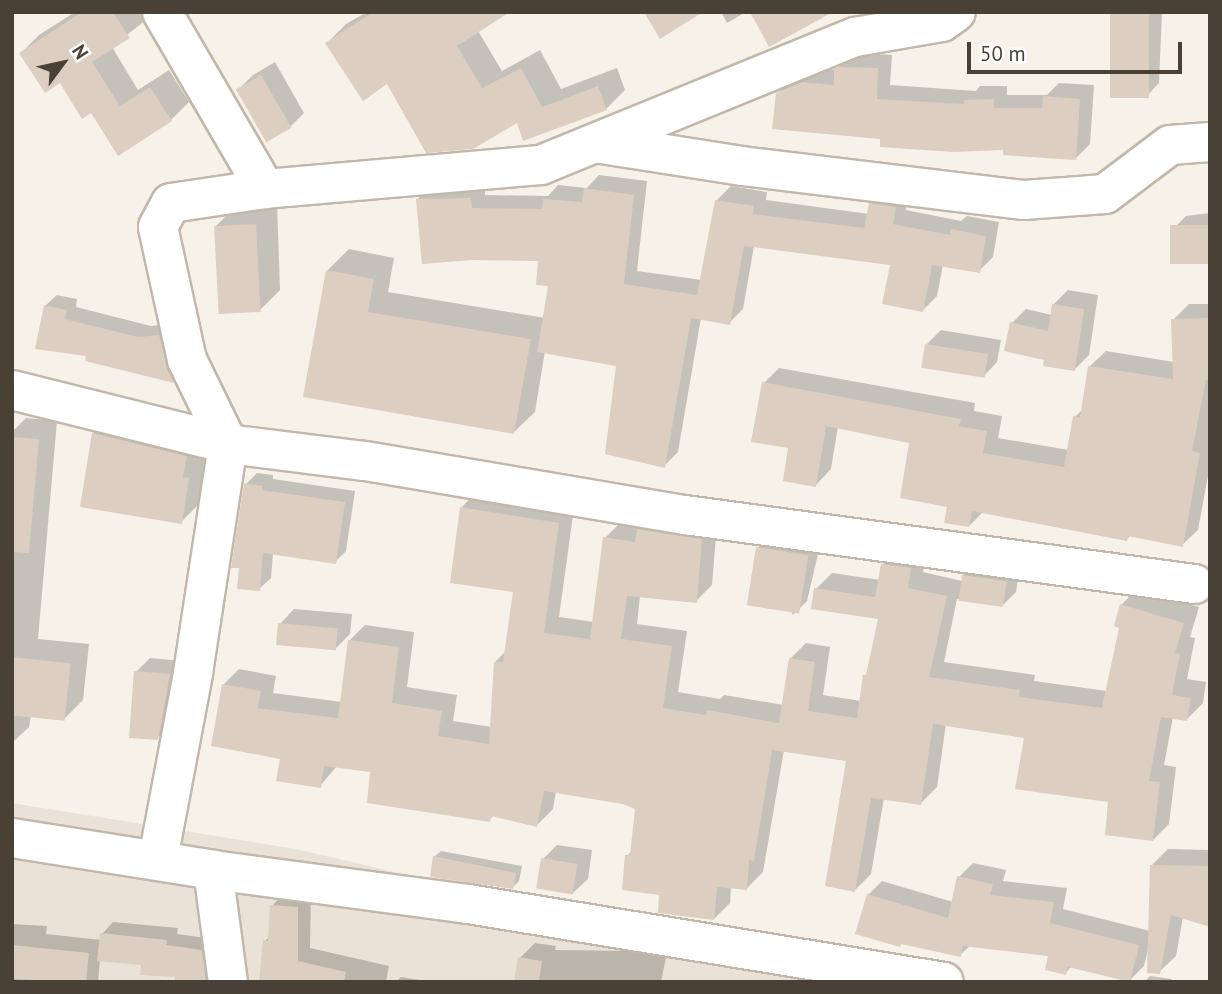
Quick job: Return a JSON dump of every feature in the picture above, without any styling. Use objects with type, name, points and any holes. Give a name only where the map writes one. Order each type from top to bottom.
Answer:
[{"type":"street","points":[[162,12],[265,189]]},
{"type":"street","points":[[158,859],[193,674],[228,444],[187,360],[158,227],[171,203],[265,189],[541,165],[855,37],[942,22],[956,12]]},
{"type":"street","points":[[595,143],[742,166],[1024,200],[1105,194],[1170,145],[1210,142]]},
{"type":"street","points":[[12,390],[228,444],[365,461],[685,515],[1194,584]]},
{"type":"street","points":[[12,838],[158,859],[213,870],[468,904],[944,982]]},
{"type":"street","points":[[213,870],[228,982]]},
{"type":"shaded area","points":[[12,803],[296,849],[865,982],[12,982]]},
{"type":"building","points":[[82,12],[113,12],[130,38],[92,62],[120,106],[150,87],[172,121],[118,156],[91,113],[82,119],[60,83],[45,93],[19,53]]},
{"type":"building","points":[[373,12],[510,12],[457,46],[482,88],[521,68],[542,107],[598,86],[607,110],[523,141],[517,123],[473,149],[426,153],[387,84],[363,101],[325,43]]},
{"type":"building","points":[[644,12],[703,12],[660,39]]},
{"type":"building","points":[[750,12],[833,12],[769,47]]},
{"type":"building","points":[[1110,12],[1149,12],[1149,98],[1110,98]]},
{"type":"building","points":[[878,68],[877,99],[964,104],[964,100],[994,99],[994,108],[1042,108],[1043,96],[1080,99],[1076,160],[1003,155],[1003,150],[954,152],[880,147],[880,139],[772,129],[776,93],[802,82],[834,85],[834,69]]},
{"type":"building","points":[[261,75],[292,128],[266,142],[236,90]]},
{"type":"building","points":[[584,188],[634,195],[624,284],[697,295],[715,200],[754,206],[753,214],[864,228],[869,203],[896,207],[893,224],[950,235],[951,229],[986,236],[980,273],[932,265],[923,312],[882,304],[890,265],[744,246],[730,325],[691,318],[665,468],[605,454],[616,366],[537,352],[548,286],[536,285],[538,261],[471,260],[422,264],[416,199],[471,198],[472,208],[542,209],[543,199],[582,202]]},
{"type":"building","points":[[256,224],[261,312],[219,314],[214,226]]},
{"type":"building","points":[[1170,225],[1210,225],[1210,264],[1170,264]]},
{"type":"building","points":[[326,270],[374,279],[368,312],[531,339],[514,434],[303,397]]},
{"type":"building","points":[[1052,304],[1084,309],[1075,371],[1043,366],[1044,360],[1004,351],[1010,322],[1048,331]]},
{"type":"building","points":[[44,305],[67,310],[65,319],[138,337],[159,335],[174,383],[85,361],[86,356],[35,349]]},
{"type":"building","points":[[1210,318],[1210,380],[1206,380],[1192,451],[1200,453],[1183,547],[1128,536],[1127,541],[972,511],[969,527],[944,523],[947,507],[900,498],[909,443],[826,426],[816,487],[783,481],[788,448],[751,442],[762,382],[961,419],[959,426],[987,431],[983,453],[1064,467],[1073,416],[1080,418],[1088,366],[1173,379],[1171,319]]},
{"type":"building","points":[[925,344],[988,354],[984,378],[921,368]]},
{"type":"building","points":[[92,433],[187,456],[183,477],[189,478],[182,524],[80,507]]},
{"type":"building","points":[[12,437],[39,439],[29,553],[12,552]]},
{"type":"building","points":[[244,483],[262,486],[262,490],[345,502],[336,564],[263,553],[260,591],[237,589],[239,568],[231,568]]},
{"type":"building","points":[[460,507],[559,523],[544,633],[590,639],[603,537],[635,542],[637,529],[702,539],[697,603],[627,596],[621,639],[672,646],[663,708],[706,715],[707,710],[779,723],[789,658],[815,662],[808,711],[857,718],[863,675],[866,675],[878,619],[811,609],[814,588],[875,597],[881,564],[911,568],[908,588],[947,596],[929,677],[1020,690],[1019,697],[1102,708],[1119,628],[1114,626],[1120,604],[1184,623],[1175,653],[1180,654],[1172,695],[1191,698],[1187,721],[1161,717],[1149,781],[1160,782],[1153,841],[1105,835],[1108,802],[1015,789],[1024,738],[933,724],[921,805],[871,798],[855,892],[825,886],[846,761],[772,750],[754,861],[749,860],[747,890],[717,887],[714,920],[658,913],[659,895],[622,890],[625,855],[630,855],[635,809],[623,804],[544,791],[537,827],[491,816],[490,822],[367,803],[370,772],[324,766],[321,788],[276,781],[280,759],[211,746],[222,684],[261,691],[258,708],[338,718],[348,640],[399,647],[392,703],[442,711],[438,736],[489,744],[494,662],[503,662],[513,592],[450,583]]},
{"type":"building","points":[[756,547],[808,555],[799,614],[747,605]]},
{"type":"building","points":[[962,575],[1007,581],[1003,607],[958,601]]},
{"type":"building","points":[[278,623],[338,628],[336,650],[276,645]]},
{"type":"building","points":[[12,657],[71,663],[65,721],[12,715]]},
{"type":"building","points":[[134,671],[170,674],[158,740],[129,738]]},
{"type":"building","points":[[433,856],[516,873],[513,889],[430,877]]},
{"type":"building","points":[[541,858],[578,864],[573,894],[536,889]]},
{"type":"building","points":[[1150,865],[1210,866],[1210,927],[1171,915],[1160,974],[1147,973]]},
{"type":"building","points":[[957,876],[993,884],[990,895],[1054,902],[1050,923],[1139,945],[1130,982],[1068,967],[1066,975],[1045,970],[1048,956],[963,946],[961,957],[901,944],[900,947],[855,934],[867,894],[948,918]]},
{"type":"building","points":[[270,905],[298,907],[298,961],[346,972],[344,982],[259,982],[263,940],[268,941]]},
{"type":"building","points":[[100,933],[167,940],[166,945],[202,950],[206,982],[175,982],[175,977],[140,975],[141,965],[97,961]]},
{"type":"building","points":[[12,945],[89,953],[86,982],[12,979]]},
{"type":"building","points":[[518,957],[542,961],[539,982],[514,982]]}]
